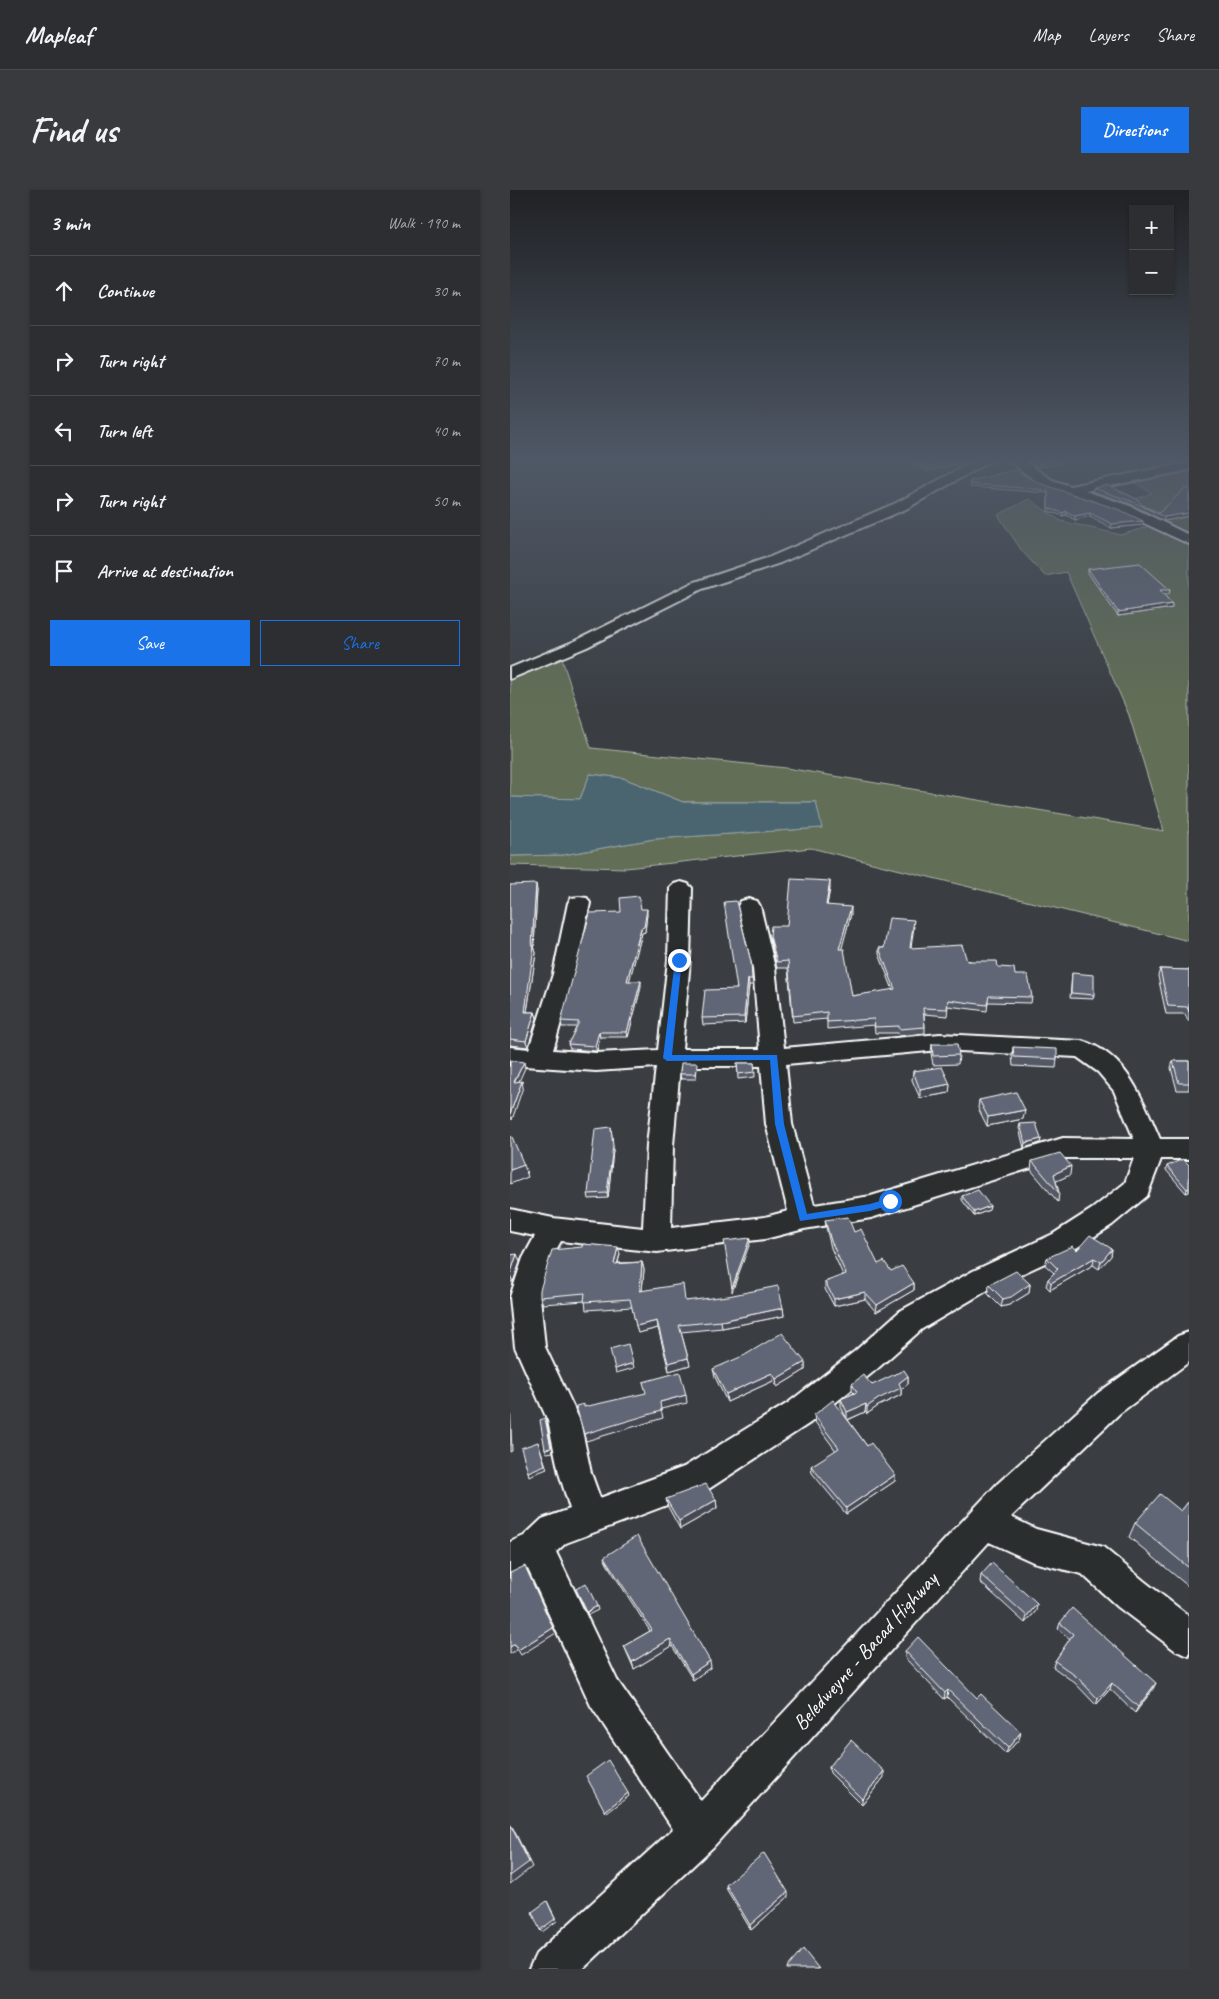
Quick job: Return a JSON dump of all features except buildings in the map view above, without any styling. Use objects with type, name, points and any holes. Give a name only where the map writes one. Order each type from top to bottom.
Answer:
[{"type":"street","points":[[510,674],[581,644],[697,586],[775,560],[815,543]]},
{"type":"street","points":[[657,1242],[660,1146],[667,1058],[679,960],[681,888]]},
{"type":"street","points":[[539,1058],[564,974],[579,903]]},
{"type":"street","points":[[749,906],[764,968],[779,1124],[804,1218]]},
{"type":"street","points":[[510,1056],[596,1062],[667,1058],[774,1057],[940,1042],[1082,1049],[1107,1066],[1125,1087],[1151,1148],[1136,1189],[1102,1217],[1063,1242],[983,1279],[911,1320],[866,1360],[799,1413],[695,1479],[554,1531],[523,1554],[604,1694],[699,1833]]},
{"type":"street","points":[[510,1220],[553,1229],[657,1242],[765,1228],[804,1218],[870,1207],[1063,1148],[1189,1149]]},
{"type":"street","points":[[553,1229],[537,1258],[525,1297],[520,1348],[564,1421],[575,1473],[590,1517]]},
{"type":"street","name":"Beledweyne - Bacad Highway","points":[[551,1969],[699,1833],[983,1522],[1109,1403],[1189,1345]]},
{"type":"street","points":[[983,1522],[1033,1545],[1090,1559],[1131,1594],[1189,1638]]},
{"type":"green space","points":[[1017,543],[1189,543],[1189,941],[811,848],[626,868],[510,865],[510,856],[563,855],[654,839],[821,828],[816,802],[683,802],[623,778],[590,774],[580,799],[510,797],[510,671],[559,650],[591,748],[786,768],[1164,831],[1129,715],[1066,572],[1045,576]]},
{"type":"water","points":[[590,774],[623,778],[683,802],[816,802],[822,828],[654,839],[563,855],[510,856],[510,797],[580,799]]},
{"type":"route","points":[[679,960],[667,1058],[774,1057],[779,1124],[804,1218],[870,1207],[890,1201]]}]
